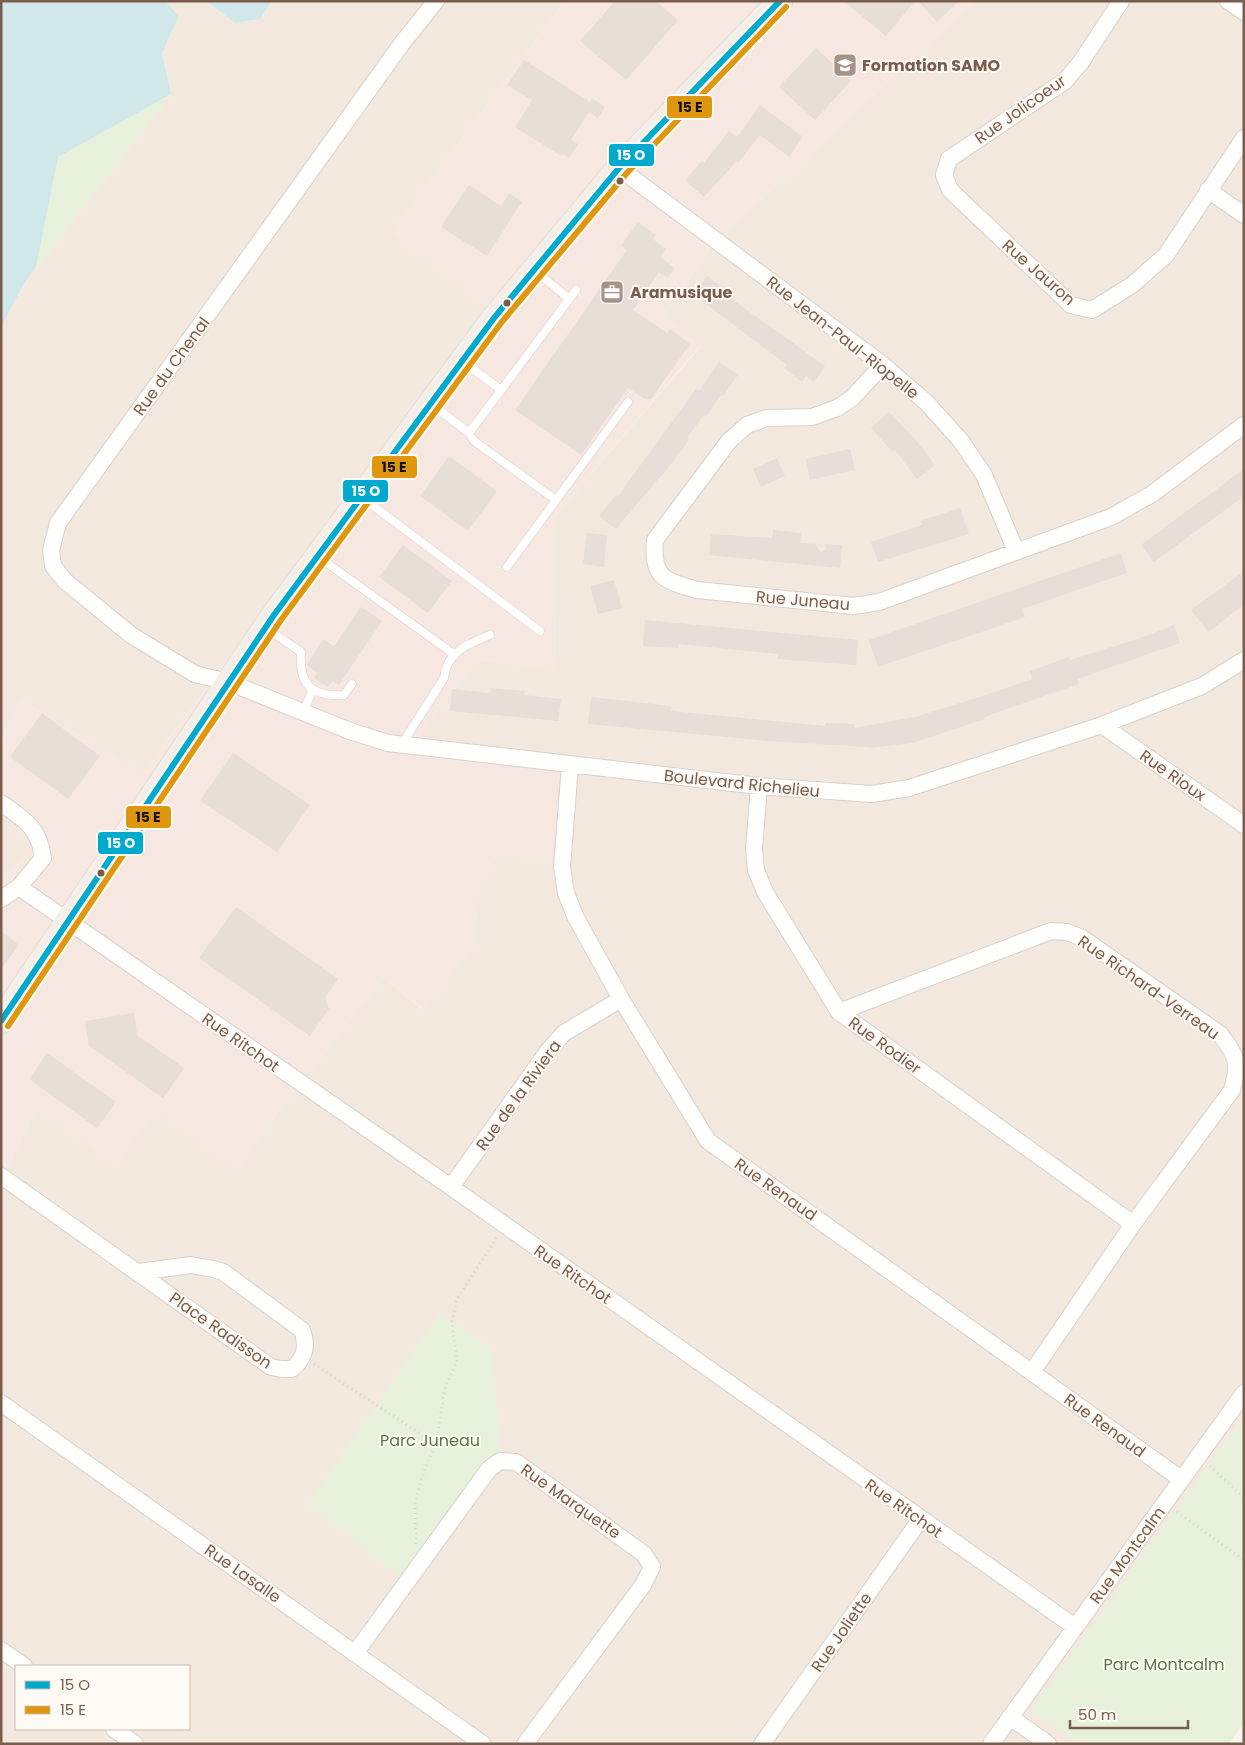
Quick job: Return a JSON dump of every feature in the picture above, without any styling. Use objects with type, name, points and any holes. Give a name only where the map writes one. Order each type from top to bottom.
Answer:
[{"type":"main road","points":[[1,1021],[69,923],[265,628],[462,361],[534,270],[620,168],[780,1]]},
{"type":"street","name":"Rue du Chenal","points":[[228,682],[195,674],[131,635],[65,581],[53,566],[51,550],[58,523],[404,42],[436,1]]},
{"type":"street","name":"Rue Jolicoeur","points":[[950,190],[944,175],[949,160],[1065,81],[1081,62],[1121,1]]},
{"type":"street","points":[[1228,1],[1244,12]]},
{"type":"street","name":"Rue Jauron","points":[[950,190],[1071,304],[1092,310],[1132,285],[1166,255],[1244,138]]},
{"type":"street","name":"Rue Jean-Paul-Riopelle","points":[[620,168],[883,364],[928,403],[961,441],[984,475],[1016,551]]},
{"type":"street","points":[[1208,190],[1244,215]]},
{"type":"street","name":"Rue Juneau","points":[[883,364],[851,399],[837,408],[812,417],[767,418],[747,426],[729,441],[655,540],[654,559],[660,575],[675,584],[697,590],[854,606],[879,602],[1111,517],[1152,494],[1244,425]]},
{"type":"street","name":"Boulevard Richelieu","points":[[228,682],[350,731],[388,743],[759,786],[872,794],[909,788],[1102,725],[1202,686],[1244,660]]},
{"type":"street","name":"Rue Rioux","points":[[1102,725],[1244,825]]},
{"type":"street","name":"Rue Renaud","points":[[570,765],[562,867],[566,893],[575,916],[621,999],[708,1141],[1181,1479]]},
{"type":"street","name":"Rue Rodier","points":[[759,786],[754,849],[756,870],[765,892],[839,1012],[1134,1224]]},
{"type":"street","points":[[1,803],[32,826],[41,842],[43,858],[19,887],[1,899]]},
{"type":"street","name":"Rue Ritchot","points":[[19,887],[451,1187],[920,1520],[1075,1627]]},
{"type":"street","name":"Rue Richard-Verreau","points":[[839,1012],[1052,932],[1067,932],[1082,938],[1220,1034],[1234,1052],[1238,1071],[1232,1090],[1134,1224],[1032,1372]]},
{"type":"street","name":"Rue de la Riviera","points":[[451,1187],[548,1050],[564,1033],[621,999]]},
{"type":"street","name":"Place Radisson","points":[[1,1176],[271,1366],[292,1369],[303,1357],[305,1339],[302,1330],[223,1272],[191,1265],[139,1272]]},
{"type":"street","name":"Rue Montcalm","points":[[991,1744],[1244,1393]]},
{"type":"street","name":"Rue Lasalle","points":[[1,1403],[356,1652],[483,1744]]},
{"type":"street","name":"Rue Marquette","points":[[356,1652],[489,1469],[500,1461],[516,1462],[644,1554],[652,1567],[643,1585],[525,1744]]},
{"type":"street","name":"Rue Joliette","points":[[762,1744],[920,1520]]},
{"type":"street","points":[[1,1650],[23,1665]]},
{"type":"street","points":[[1010,1717],[1048,1744]]},
{"type":"street","points":[[115,1730],[135,1744]]},
{"type":"lane","points":[[534,270],[569,299]]},
{"type":"lane","points":[[469,433],[576,290]]},
{"type":"lane","points":[[462,361],[501,390]]},
{"type":"lane","points":[[507,567],[628,402]]},
{"type":"lane","points":[[430,404],[469,433],[474,442],[556,500]]},
{"type":"lane","points":[[361,497],[540,631]]},
{"type":"lane","points":[[318,556],[455,654]]},
{"type":"lane","points":[[265,628],[301,652],[300,667],[303,681],[314,690],[327,696],[344,695],[352,684]]},
{"type":"lane","points":[[402,744],[444,678],[445,666],[461,647],[490,635]]},
{"type":"lane","points":[[303,712],[314,690]]},
{"type":"path","points":[[418,1566],[415,1500],[426,1466],[436,1444],[445,1387],[457,1362],[452,1321],[457,1299],[505,1225]]},
{"type":"path","points":[[303,1357],[436,1444]]},
{"type":"path","points":[[1199,1455],[1244,1498]]},
{"type":"path","points":[[1164,1503],[1244,1560]]},
{"type":"shaded area","points":[[165,1],[206,1],[235,23],[260,19],[272,1],[565,1],[393,232],[490,306],[142,775],[21,700],[1,741],[1,326],[25,282],[171,94],[162,53],[179,16]]},
{"type":"shaded area","points":[[565,1],[974,1],[713,244],[664,316],[700,346],[553,518],[555,668],[476,660],[409,751],[560,774],[552,857],[497,856],[480,874],[474,946],[423,1009],[383,977],[281,1108],[237,1170],[157,1110],[115,1162],[38,1107],[1,1178],[1,879],[31,850],[1,806],[1,741],[21,700],[142,775],[490,307],[393,232]]},
{"type":"shaded area","points":[[974,1],[1244,1],[1244,1416],[1032,1710],[1079,1744],[1,1744],[1,1178],[38,1107],[115,1162],[157,1109],[237,1169],[281,1108],[383,977],[422,1009],[474,946],[480,874],[497,856],[408,751],[476,660],[555,668],[553,518],[700,347],[664,316],[713,244]]},
{"type":"shaded area","points":[[1,806],[32,850],[1,879]]},
{"type":"green space","points":[[1,1],[165,1],[179,16],[162,53],[171,94],[25,282],[1,326]]},
{"type":"green space","name":"Parc Juneau","points":[[440,1313],[493,1350],[500,1461],[408,1582],[308,1504]]},
{"type":"green space","name":"Parc Montcalm","points":[[1244,1416],[1244,1723],[1229,1744],[1079,1744],[1031,1710]]},
{"type":"water","points":[[1,1],[165,1],[179,16],[162,53],[171,94],[58,157],[36,267],[25,282],[2,325]]},
{"type":"water","points":[[206,1],[272,1],[260,19],[235,23]]},
{"type":"building","points":[[615,1],[656,1],[678,20],[626,80],[580,41]]},
{"type":"building","points":[[844,1],[915,1],[886,36]]},
{"type":"building","points":[[918,1],[959,1],[937,22]]},
{"type":"building","points":[[816,48],[851,81],[815,120],[779,87]]},
{"type":"building","points":[[524,60],[590,102],[592,98],[605,107],[598,118],[589,112],[571,140],[578,144],[569,158],[563,154],[561,156],[515,127],[532,100],[507,85]]},
{"type":"building","points":[[760,105],[803,137],[789,157],[760,135],[738,163],[736,162],[704,197],[685,180],[702,161],[704,163],[729,131],[736,137],[740,133]]},
{"type":"building","points":[[469,185],[501,206],[509,193],[522,202],[487,256],[441,227]]},
{"type":"building","points":[[638,222],[656,235],[653,239],[666,249],[660,257],[675,268],[668,278],[659,272],[633,310],[667,333],[670,329],[690,344],[651,399],[645,399],[628,388],[581,455],[515,410],[627,250],[621,245]]},
{"type":"building","points":[[707,276],[731,294],[729,297],[825,366],[814,382],[806,376],[802,382],[784,368],[787,365],[693,294]]},
{"type":"building","points":[[719,362],[738,375],[706,416],[704,415],[687,438],[689,440],[671,464],[616,529],[599,516],[616,495],[618,496],[696,389],[699,391]]},
{"type":"building","points":[[889,412],[915,439],[935,465],[917,479],[895,450],[893,452],[871,428]]},
{"type":"building","points":[[850,449],[855,470],[810,480],[806,459]]},
{"type":"building","points":[[449,456],[497,491],[468,531],[420,496]]},
{"type":"building","points":[[777,458],[785,476],[761,487],[753,469]]},
{"type":"building","points":[[1244,469],[1244,496],[1154,562],[1141,545]]},
{"type":"building","points":[[960,508],[969,534],[878,562],[871,542],[922,525],[920,521]]},
{"type":"building","points":[[773,530],[801,533],[800,543],[816,544],[820,552],[826,550],[825,544],[842,545],[840,568],[709,555],[711,534],[772,538]]},
{"type":"building","points":[[587,533],[607,535],[604,567],[583,564]]},
{"type":"building","points":[[403,545],[452,581],[428,613],[379,577]]},
{"type":"building","points":[[1121,553],[1127,573],[1022,609],[1025,617],[878,667],[869,640]]},
{"type":"building","points":[[1244,571],[1244,605],[1208,632],[1191,610]]},
{"type":"building","points":[[614,580],[622,608],[598,614],[590,586]]},
{"type":"building","points":[[361,607],[382,621],[339,685],[332,681],[328,687],[314,678],[317,673],[307,665],[323,639],[334,646]]},
{"type":"building","points":[[645,620],[858,640],[856,665],[778,659],[778,654],[678,644],[678,648],[643,646]]},
{"type":"building","points":[[1174,625],[1180,643],[1077,679],[1079,684],[913,743],[868,748],[768,741],[588,724],[591,697],[672,706],[671,711],[825,726],[825,723],[854,724],[854,728],[915,717],[986,695],[1032,679],[1030,671],[1069,657],[1070,660],[1144,637]]},
{"type":"building","points":[[491,688],[525,691],[524,695],[561,699],[558,721],[450,711],[452,689],[490,693]]},
{"type":"building","points":[[42,713],[100,756],[68,799],[10,757]]},
{"type":"building","points":[[233,753],[310,805],[277,852],[200,801]]},
{"type":"building","points":[[236,907],[338,979],[325,998],[329,1009],[310,1036],[199,958]]},
{"type":"building","points":[[1,931],[19,945],[1,969]]},
{"type":"building","points":[[134,1013],[137,1035],[184,1068],[163,1098],[89,1046],[85,1021]]},
{"type":"building","points":[[47,1053],[116,1102],[97,1128],[29,1079]]},
{"type":"transit line","points":[[1,1021],[274,615],[494,318],[619,168],[780,1]]},
{"type":"transit line","points":[[8,1026],[281,620],[501,323],[626,174],[786,7]]},
{"type":"place","name":"Formation SAMO","points":[[845,65]]},
{"type":"place","name":"Aramusique","points":[[612,292]]}]
